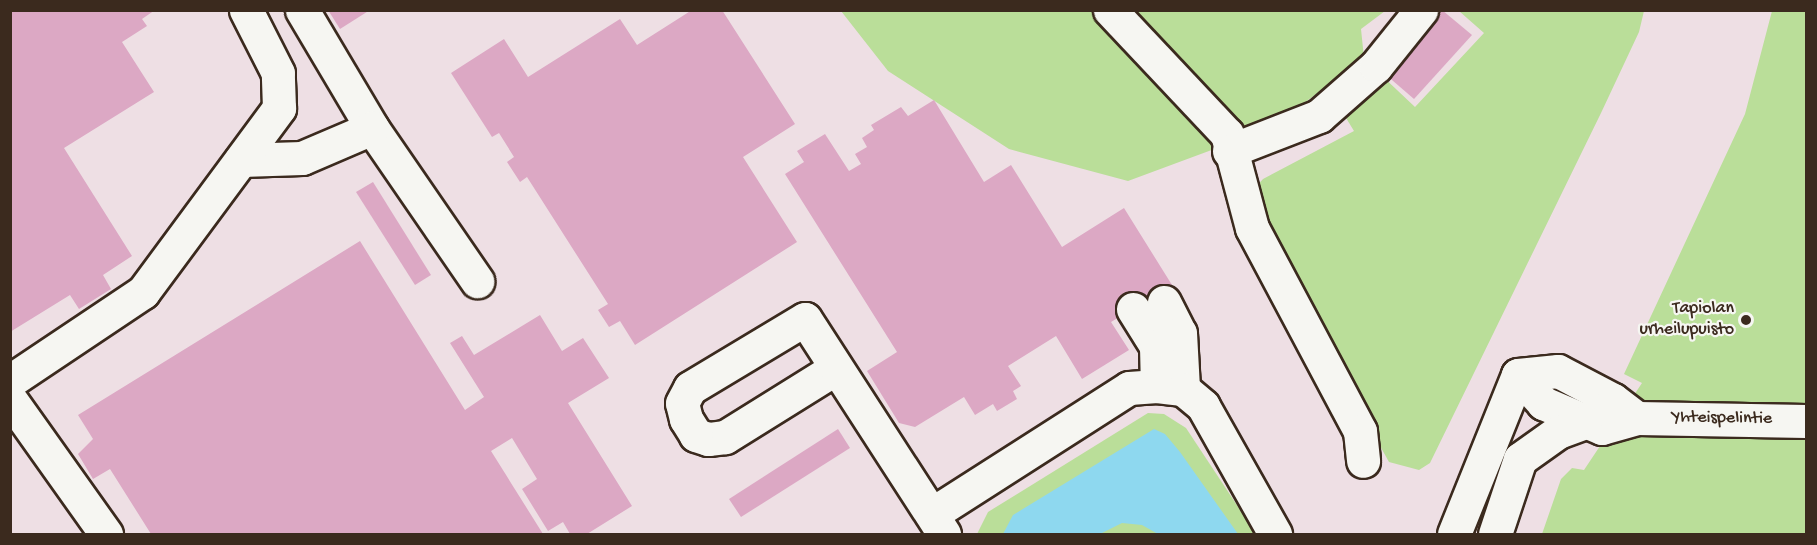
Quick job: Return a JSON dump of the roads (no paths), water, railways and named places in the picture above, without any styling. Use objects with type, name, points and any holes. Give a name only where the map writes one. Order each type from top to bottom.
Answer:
[{"type":"street","points":[[10,381],[143,292],[279,108],[278,74],[246,10]]},
{"type":"street","points":[[302,10],[372,128],[477,281]]},
{"type":"street","points":[[1110,10],[1227,134],[1229,151],[1252,228],[1360,431],[1363,461]]},
{"type":"street","points":[[1229,151],[1319,116],[1376,66],[1420,10]]},
{"type":"street","points":[[241,160],[302,158],[372,128]]},
{"type":"street","points":[[1164,302],[1180,333],[1170,388]]},
{"type":"street","points":[[1133,309],[1156,346],[1170,388]]},
{"type":"street","points":[[836,368],[938,524],[1129,388],[1170,388],[1203,406],[1275,534]]},
{"type":"street","points":[[1454,534],[1518,375],[1558,371],[1613,399],[1637,418]]},
{"type":"street","name":"Yhteispelintie","points":[[1518,375],[1543,403],[1602,428],[1637,418],[1806,420]]},
{"type":"street","points":[[10,399],[106,534]]},
{"type":"street","points":[[1495,534],[1520,459],[1558,432],[1585,422]]},
{"type":"water","points":[[1154,429],[1165,434],[1180,452],[1238,534],[1158,534],[1142,525],[1122,523],[1100,534],[1003,534],[1013,515]]},
{"type":"place","name":"Tapiolan urheilupuisto","points":[[1746,320]]}]
